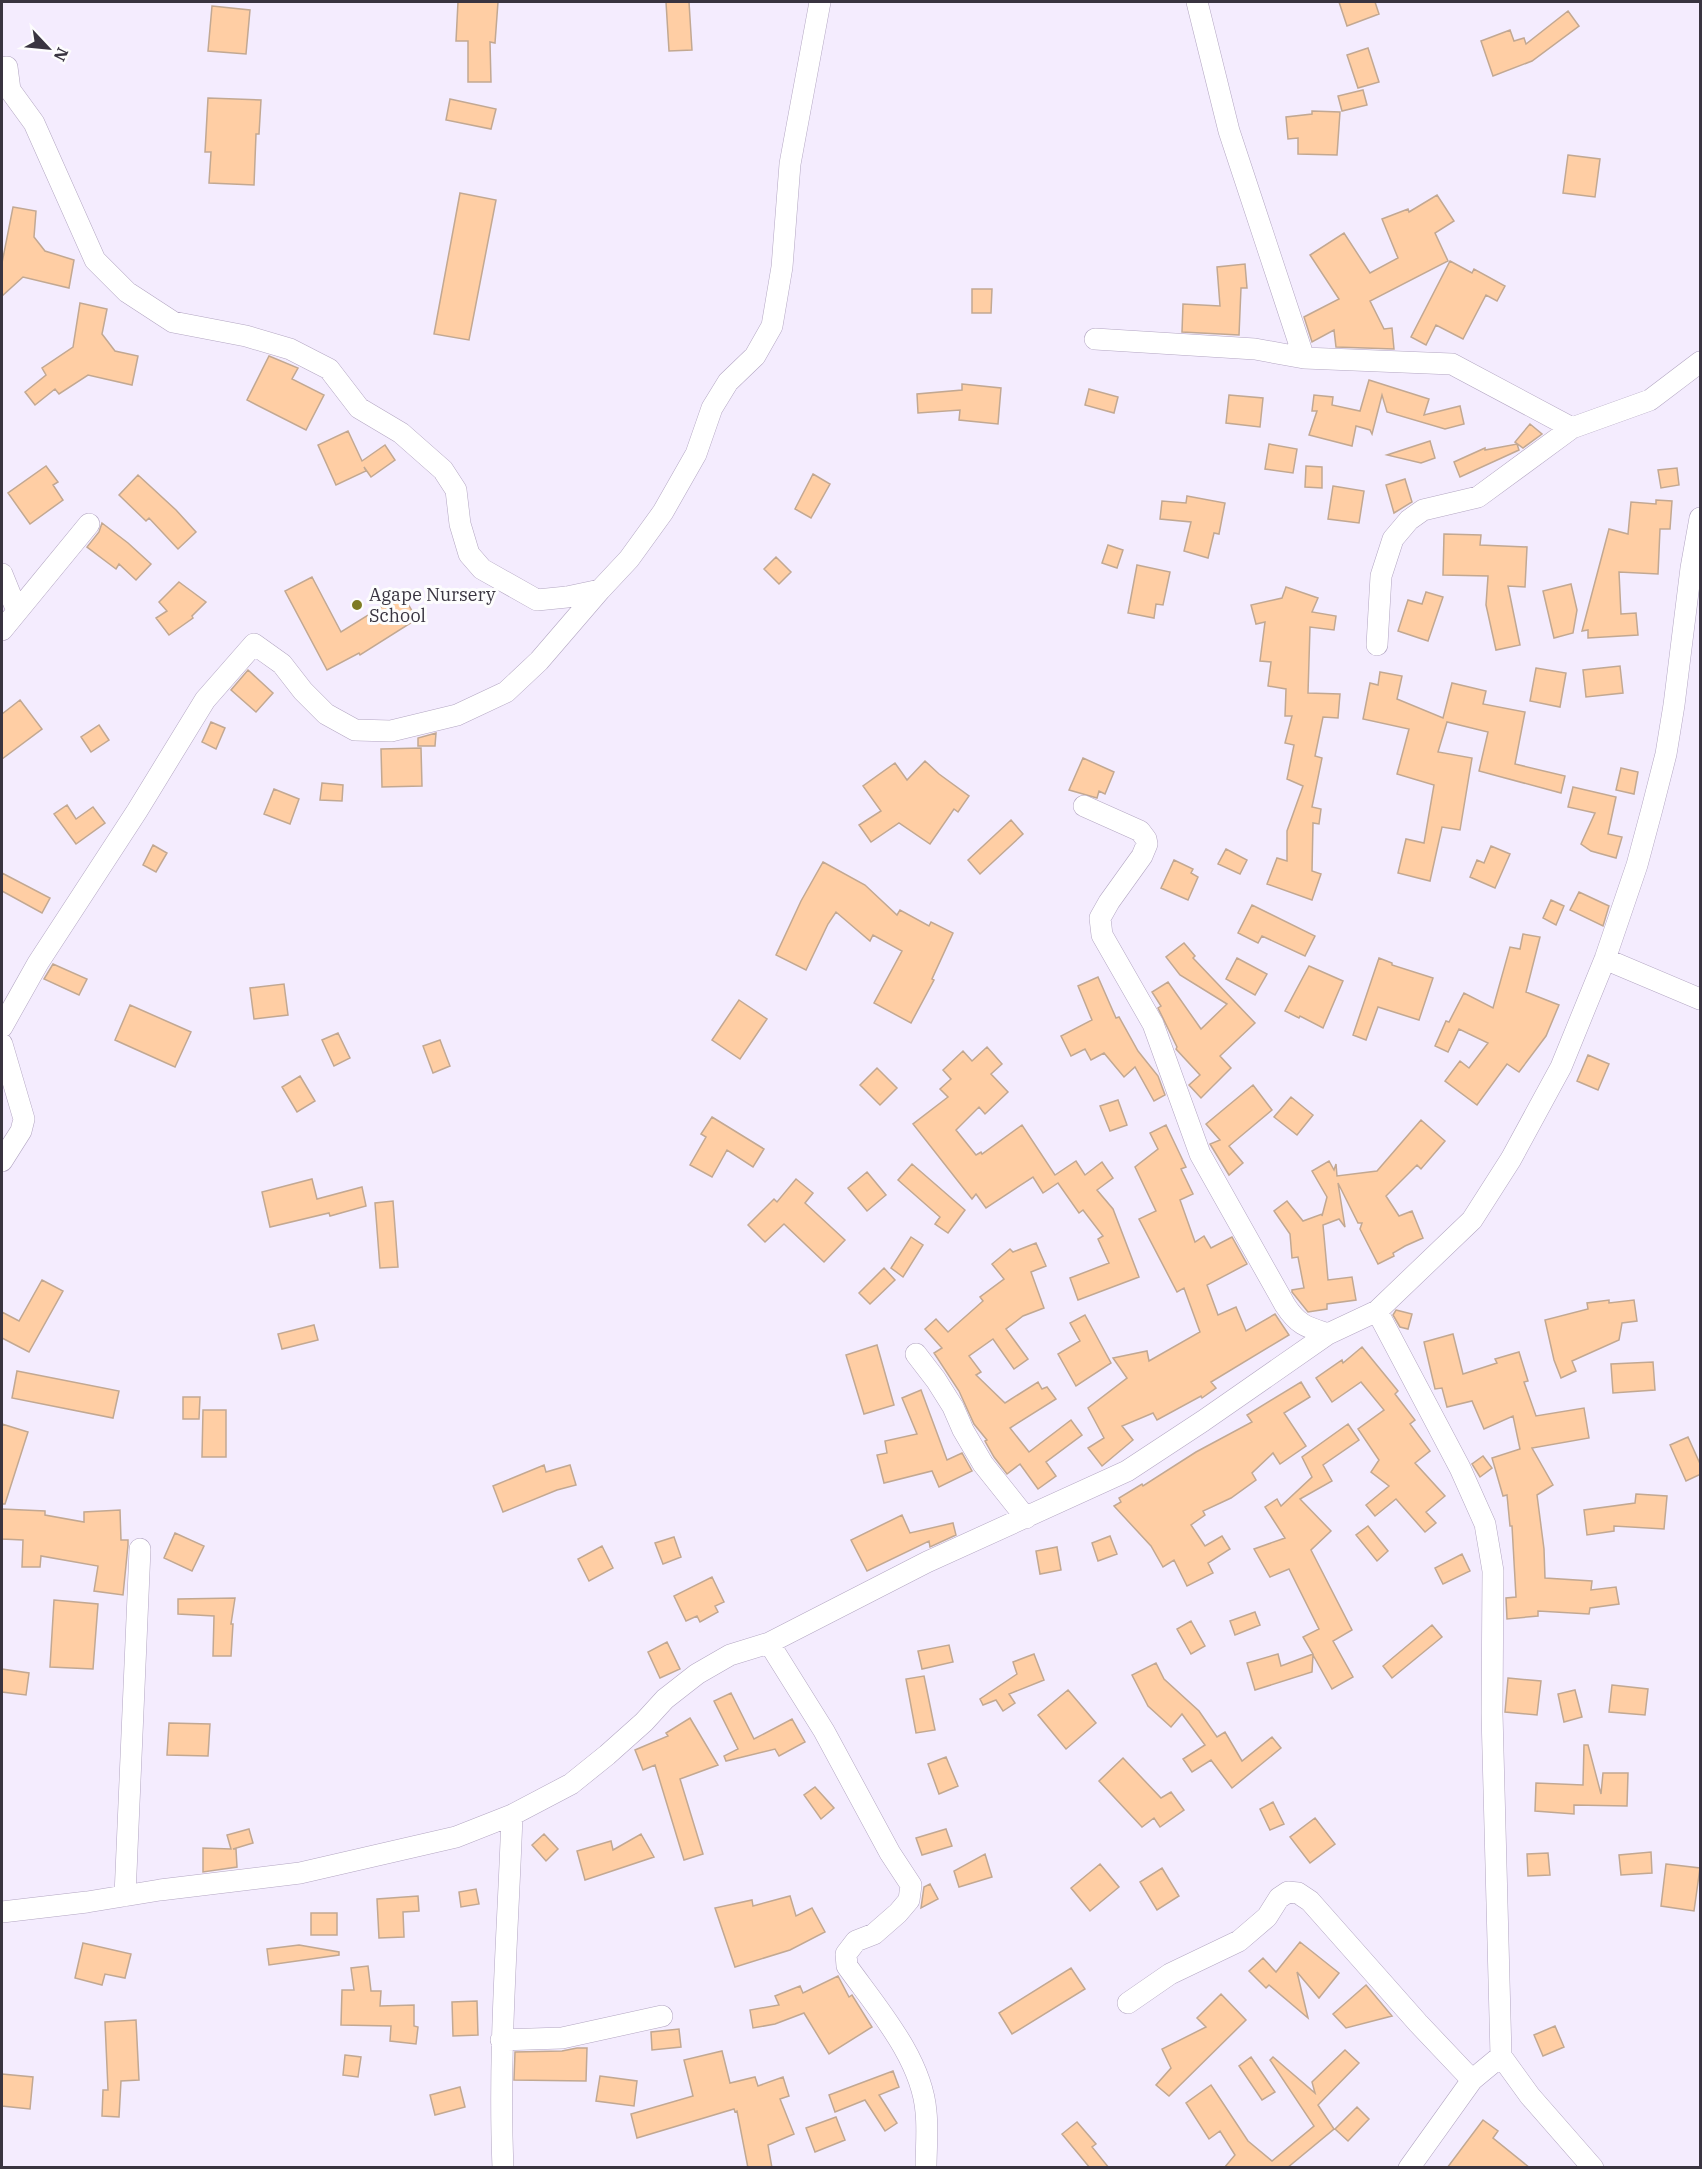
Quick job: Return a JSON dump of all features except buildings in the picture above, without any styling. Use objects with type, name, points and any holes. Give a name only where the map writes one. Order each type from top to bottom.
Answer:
[{"type":"street","points":[[2,1027],[38,963],[137,811],[205,700],[254,644],[282,664],[303,691],[326,714],[355,730],[391,731],[457,715],[506,693],[539,661],[629,559],[663,512],[696,454],[712,408],[728,382],[755,356],[772,326],[782,267],[790,164],[820,2]]},
{"type":"street","points":[[1197,2],[1229,131],[1304,358]]},
{"type":"street","points":[[7,67],[10,90],[34,123],[96,260],[127,292],[173,322],[246,336],[290,349],[329,369],[359,408],[401,433],[443,470],[456,490],[460,524],[469,554],[482,569],[537,600],[600,590]]},
{"type":"street","points":[[1095,339],[1255,350],[1304,358],[1452,364],[1572,428]]},
{"type":"street","points":[[1377,645],[1381,576],[1393,539],[1409,520],[1423,510],[1478,497],[1572,428],[1650,400],[1701,362]]},
{"type":"street","points":[[2,1912],[300,1873],[456,1837],[512,1815],[571,1784],[644,1722],[665,1699],[697,1674],[730,1655],[769,1643],[927,1562],[1127,1471],[1328,1334],[1377,1311],[1472,1220],[1511,1159],[1561,1067],[1605,959],[1637,865],[1666,754],[1691,568],[1701,518]]},
{"type":"street","points":[[2,630],[89,524]]},
{"type":"street","points":[[2,574],[18,611]]},
{"type":"street","points":[[1084,806],[1140,831],[1146,839],[1147,844],[1142,856],[1100,918],[1102,935],[1154,1024],[1200,1154],[1285,1305],[1295,1321],[1328,1334]]},
{"type":"street","points":[[1605,959],[1701,999]]},
{"type":"street","points":[[2,1044],[23,1108],[24,1119],[21,1131],[2,1161]]},
{"type":"street","points":[[1377,1311],[1460,1468],[1485,1524],[1493,1571],[1492,1713],[1501,2056],[1530,2096],[1593,2168]]},
{"type":"street","points":[[915,1354],[936,1380],[953,1407],[963,1430],[983,1464],[1026,1518]]},
{"type":"street","points":[[125,1896],[140,1549]]},
{"type":"street","points":[[769,1643],[824,1731],[890,1853],[911,1885],[909,1900],[898,1913],[874,1934],[856,1941],[846,1954],[847,1966],[904,2048],[919,2078],[926,2111],[926,2168]]},
{"type":"street","points":[[503,2168],[501,2040],[512,1815]]},
{"type":"street","points":[[1128,2003],[1170,1974],[1239,1941],[1267,1917],[1279,1898],[1288,1892],[1298,1893],[1310,1901],[1472,2080]]},
{"type":"street","points":[[501,2040],[562,2038],[662,2016]]},
{"type":"street","points":[[1409,2168],[1472,2080],[1501,2056]]},
{"type":"place","name":"Agape Nursery School","points":[[357,605]]}]
